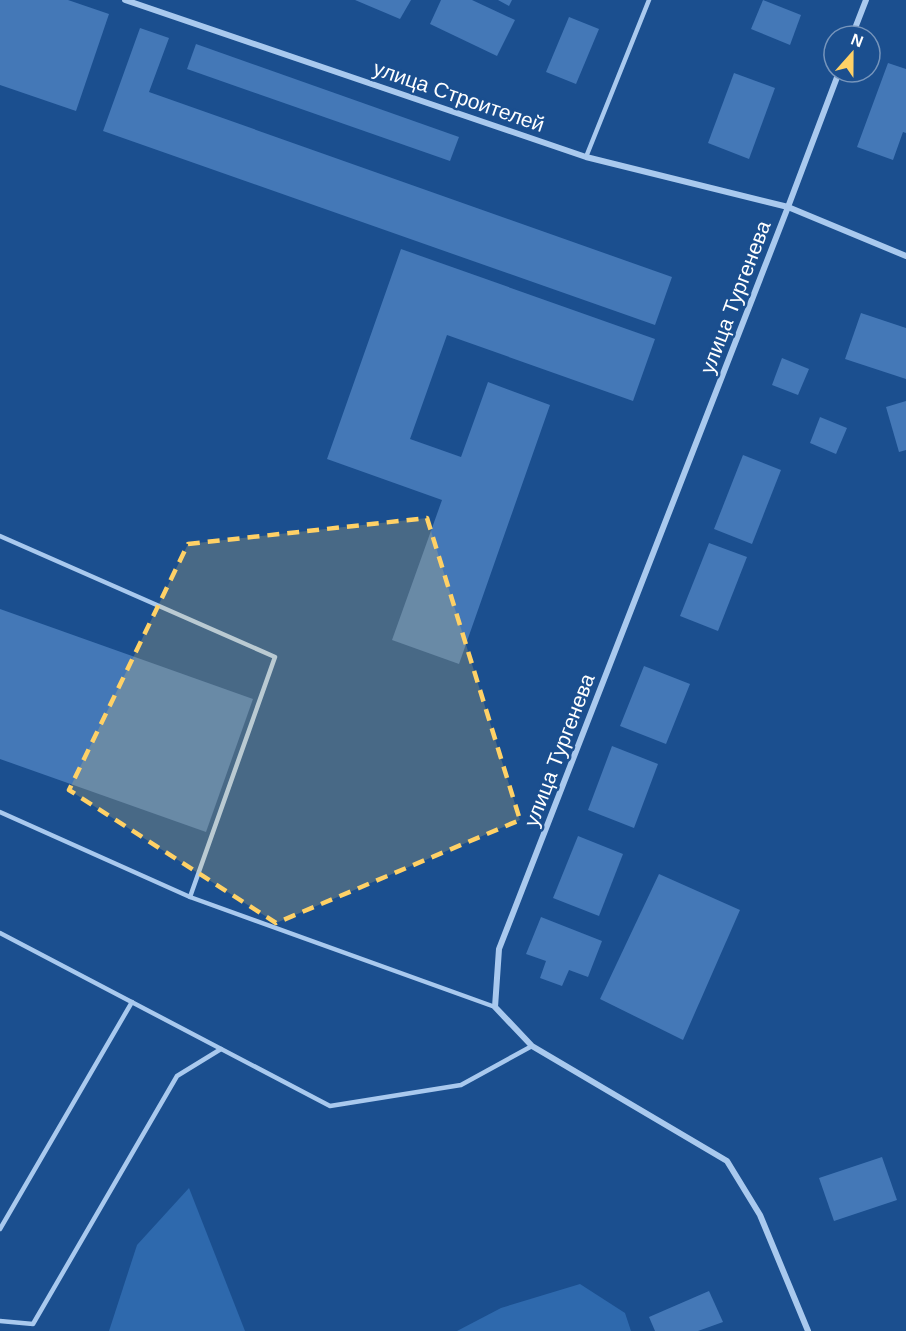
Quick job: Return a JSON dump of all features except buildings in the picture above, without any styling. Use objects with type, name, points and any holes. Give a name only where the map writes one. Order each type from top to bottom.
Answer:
[{"type":"street","name":"улица Строителей","points":[[125,0],[144,3],[586,157],[788,207],[906,256]]},
{"type":"street","points":[[857,24],[866,0]]},
{"type":"street","name":"улица Тургенева","points":[[495,1007],[500,949],[834,84]]},
{"type":"street","points":[[495,1007],[532,1046],[727,1161],[760,1215],[808,1331]]},
{"type":"lane","points":[[586,157],[649,0]]},
{"type":"lane","points":[[0,536],[275,657],[190,897]]},
{"type":"lane","points":[[0,812],[190,897],[495,1007]]},
{"type":"lane","points":[[0,933],[330,1106],[461,1085],[532,1046]]},
{"type":"lane","points":[[0,1229],[132,1002]]},
{"type":"lane","points":[[0,1321],[33,1324],[177,1076],[221,1049]]},
{"type":"highlighted area","points":[[427,518],[520,820],[276,923],[69,790],[188,544]]},
{"type":"shaded area","points":[[189,1188],[245,1331],[109,1331],[137,1245]]},
{"type":"shaded area","points":[[580,1284],[625,1313],[631,1331],[457,1331],[501,1308]]}]
